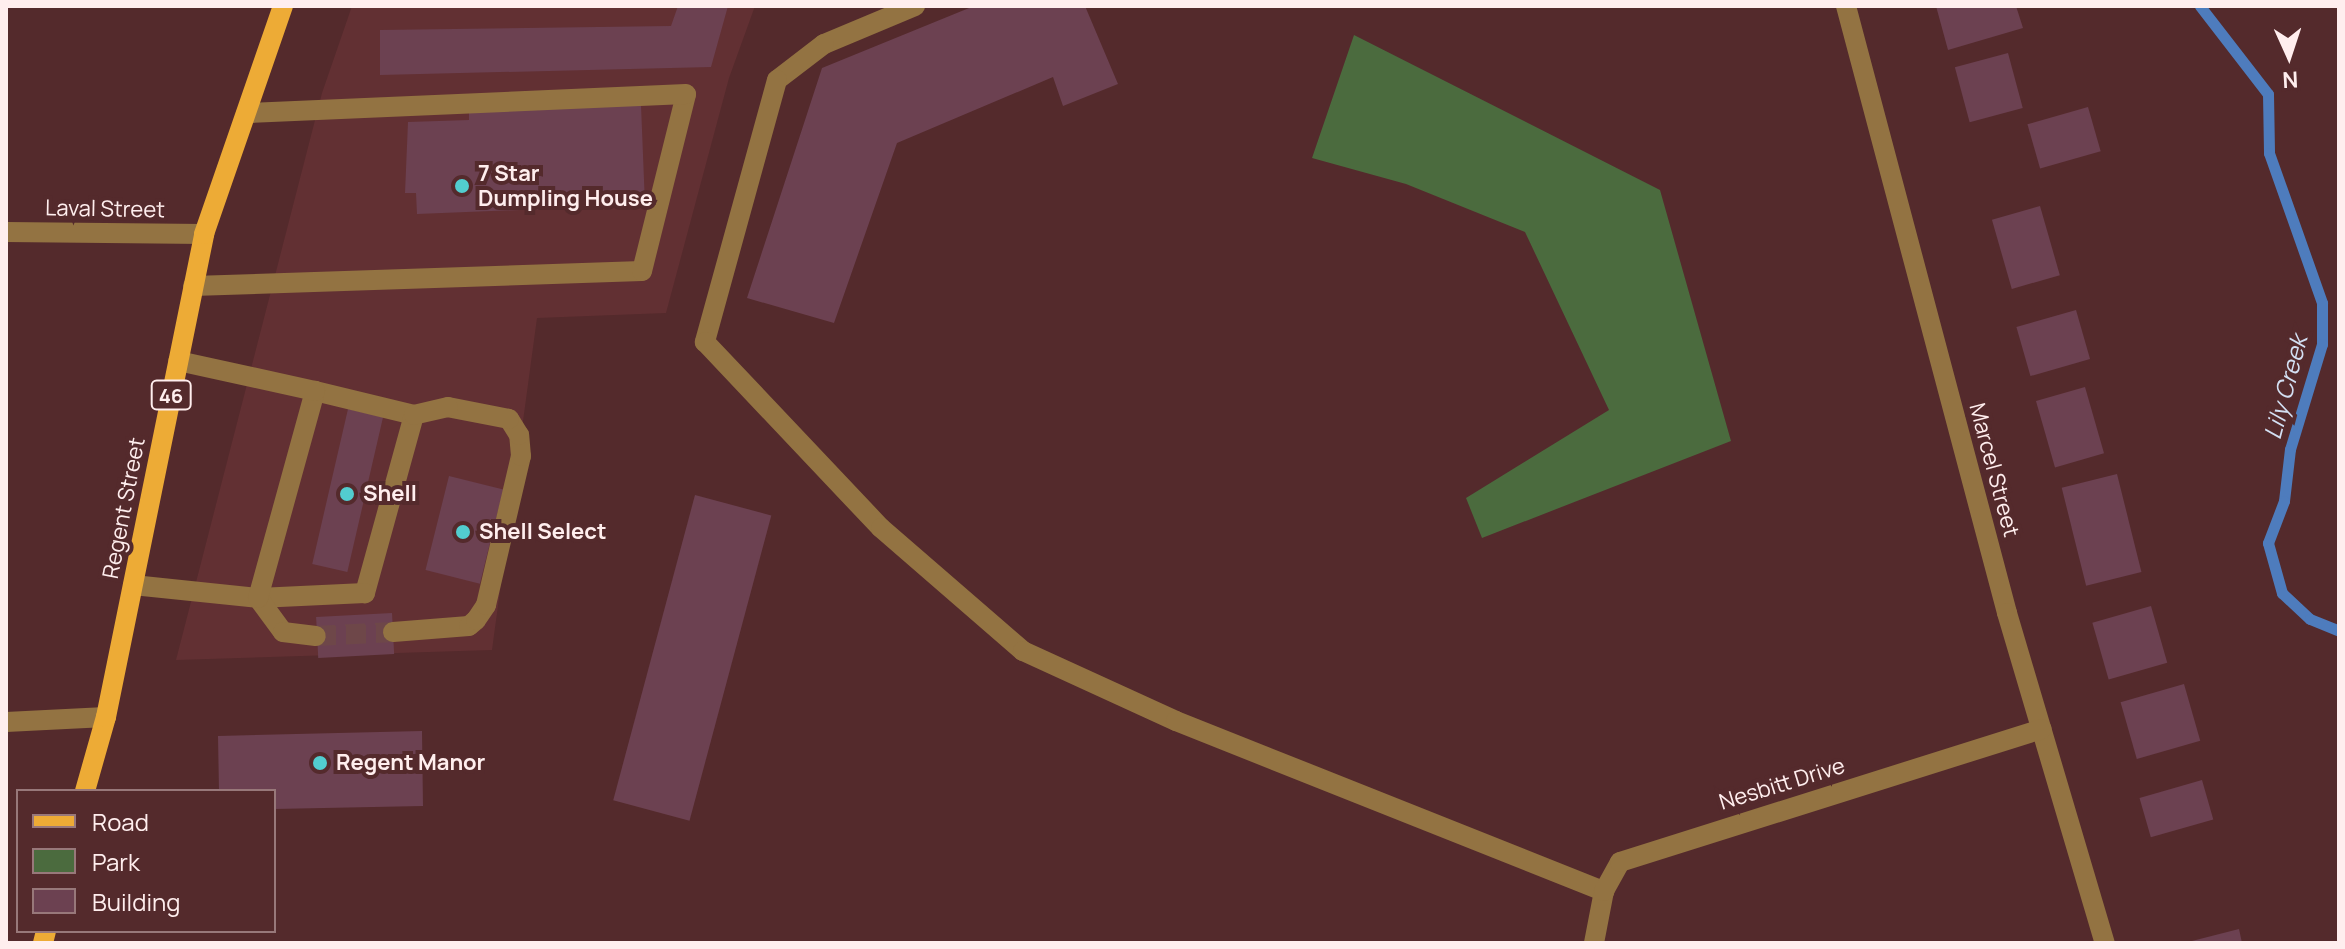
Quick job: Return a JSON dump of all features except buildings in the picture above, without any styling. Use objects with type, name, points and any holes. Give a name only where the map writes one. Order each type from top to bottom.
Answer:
[{"type":"main road","name":"Regent Street","points":[[86,789],[106,717],[204,234],[283,6]]},
{"type":"street","points":[[915,6],[824,44],[777,80],[705,342],[881,528],[1023,651],[1176,721],[1604,891]]},
{"type":"street","name":"Marcel Street","points":[[1846,6],[2041,729],[2105,943]]},
{"type":"street","points":[[193,286],[642,271],[686,94],[246,113]]},
{"type":"street","name":"Laval Street","points":[[6,232],[204,234]]},
{"type":"street","points":[[178,361],[414,415],[448,407],[509,419],[519,435],[521,456],[486,605],[469,626],[393,632]]},
{"type":"street","points":[[258,598],[315,391]]},
{"type":"street","points":[[133,585],[258,598],[365,593],[414,415]]},
{"type":"street","points":[[258,598],[283,632],[316,636]]},
{"type":"street","points":[[6,722],[106,717]]},
{"type":"street","name":"Nesbitt Drive","points":[[1594,943],[1604,891],[1620,862],[1657,847],[2041,729]]},
{"type":"shaded area","points":[[352,6],[755,6],[729,78],[666,313],[537,318],[492,650],[176,660],[322,93]]},
{"type":"green space","points":[[1354,35],[1660,190],[1731,441],[1482,538],[1466,498],[1609,410],[1525,232],[1406,184],[1312,158]]},
{"type":"waterway","name":"Lily Creek","points":[[2200,6],[2268,94],[2269,153],[2322,303],[2322,344],[2290,449],[2284,501],[2268,543],[2282,593],[2310,619],[2339,631]]},
{"type":"tunnel","points":[[316,636],[393,632]]},
{"type":"place","name":"7 Star Dumpling House","points":[[462,186]]},
{"type":"place","name":"Shell","points":[[347,494]]},
{"type":"place","name":"Shell Select","points":[[463,532]]},
{"type":"place","name":"Regent Manor","points":[[320,763]]}]
